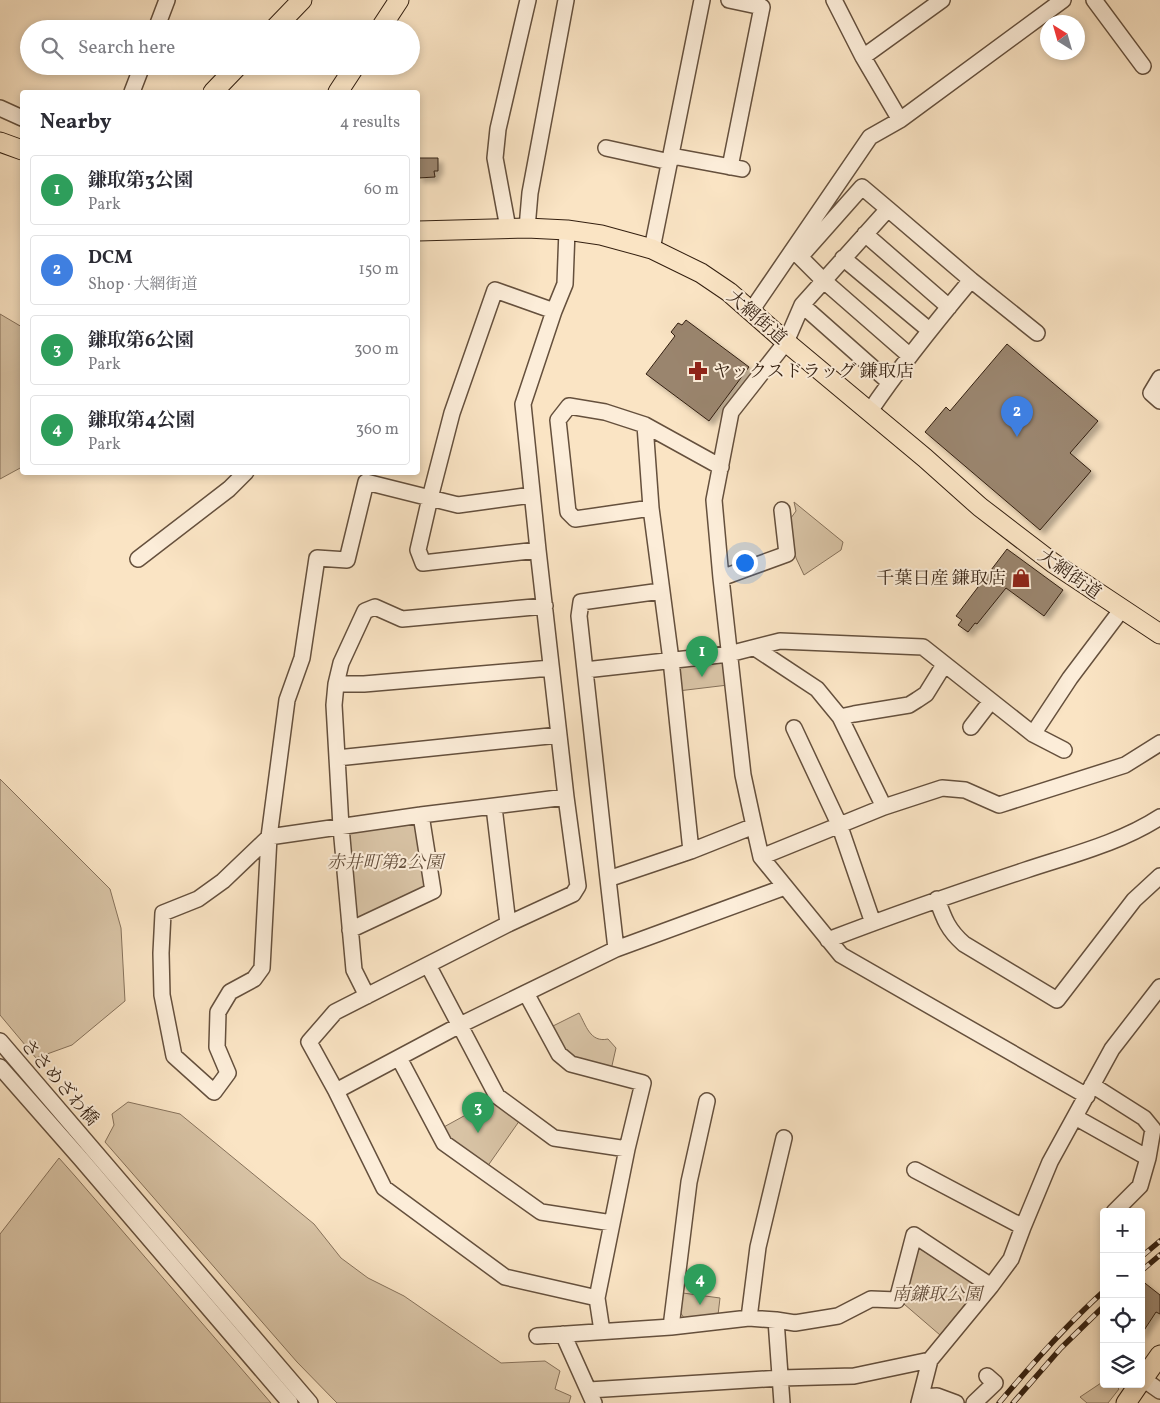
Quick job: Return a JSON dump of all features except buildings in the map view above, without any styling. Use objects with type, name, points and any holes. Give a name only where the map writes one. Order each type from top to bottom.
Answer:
[{"type":"main road","points":[[283,20],[302,0]]},
{"type":"main road","points":[[386,20],[399,0]]},
{"type":"main road","points":[[215,90],[229,75]]},
{"type":"main road","points":[[339,90],[349,75]]},
{"type":"main road","points":[[0,142],[20,149]]},
{"type":"main road","name":"大網街道","points":[[420,232],[508,228],[567,230],[625,240],[652,249],[701,273],[729,292],[980,507],[1053,563],[1160,634]]},
{"type":"main road","points":[[1145,1376],[1160,1355]]},
{"type":"main road","points":[[1126,1403],[1137,1388]]},
{"type":"street","points":[[159,20],[167,0]]},
{"type":"street","points":[[508,228],[495,158],[498,130],[528,0]]},
{"type":"street","points":[[527,228],[530,193],[566,0]]},
{"type":"street","points":[[652,249],[702,0]]},
{"type":"street","points":[[606,148],[736,168],[762,7],[729,0]]},
{"type":"street","points":[[834,0],[862,57],[900,120]]},
{"type":"street","points":[[862,57],[942,0]]},
{"type":"street","points":[[751,312],[870,137],[900,120],[1063,0]]},
{"type":"street","points":[[1094,0],[1143,66]]},
{"type":"street","points":[[133,90],[139,75]]},
{"type":"street","points":[[0,108],[20,117]]},
{"type":"street","points":[[910,356],[823,280],[800,257],[862,187],[971,280],[1038,333]]},
{"type":"street","points":[[888,209],[802,304],[786,342],[731,412],[714,500],[743,775],[761,857],[841,955],[1090,1091],[1144,1118],[1153,1130],[1140,1186],[1118,1208]]},
{"type":"street","points":[[567,230],[565,284],[523,404],[551,668],[578,886],[573,894],[508,924],[336,1012],[309,1042],[336,1091],[384,1188],[505,1277],[597,1298]]},
{"type":"street","points":[[866,234],[949,307]]},
{"type":"street","points":[[843,258],[929,330]]},
{"type":"street","points":[[870,411],[889,382],[929,330],[971,280]]},
{"type":"street","points":[[538,550],[423,563],[418,550],[452,413],[495,290],[554,311]]},
{"type":"street","points":[[802,304],[889,382]]},
{"type":"street","points":[[1155,397],[1160,378]]},
{"type":"street","points":[[651,508],[575,519],[568,512],[558,420],[569,406],[605,412],[645,425],[721,467]]},
{"type":"street","points":[[645,425],[651,508],[671,660],[690,850]]},
{"type":"street","points":[[138,559],[229,489],[243,475]]},
{"type":"street","points":[[532,495],[458,505],[366,482],[347,560],[317,558],[302,658],[287,700],[269,837],[262,968],[254,979],[230,992],[218,1012],[217,1047],[228,1072],[214,1092],[174,1056],[162,995],[161,953],[164,913],[198,899],[223,881],[269,837],[422,815],[566,798]]},
{"type":"street","points":[[721,578],[787,554],[782,510]]},
{"type":"street","points":[[616,949],[578,616],[581,602],[661,591]]},
{"type":"street","points":[[367,996],[354,970],[340,827],[334,705],[336,684],[341,664],[365,611],[375,607],[402,619],[545,606]]},
{"type":"street","points":[[1033,734],[1070,678],[1122,609]]},
{"type":"street","points":[[585,670],[729,654],[780,641],[923,647],[1033,734],[1064,750]]},
{"type":"street","points":[[755,648],[817,689],[840,717],[884,807]]},
{"type":"street","points":[[840,717],[909,705],[926,694],[944,665]]},
{"type":"street","points":[[336,684],[364,684],[551,668]]},
{"type":"street","points":[[971,727],[990,701]]},
{"type":"street","points":[[794,728],[839,824],[873,923]]},
{"type":"street","points":[[337,758],[559,735]]},
{"type":"street","points":[[761,857],[839,824],[942,788],[965,790],[999,805],[1125,765],[1160,743]]},
{"type":"street","points":[[494,807],[508,924]]},
{"type":"street","points":[[350,930],[433,891],[422,815]]},
{"type":"street","points":[[828,940],[937,899],[1116,839],[1160,817]]},
{"type":"street","points":[[608,879],[754,826]]},
{"type":"street","points":[[937,899],[945,923],[964,944],[1057,1000],[1134,900],[1160,876]]},
{"type":"street","points":[[336,1091],[460,1025],[616,949],[785,887]]},
{"type":"street","points":[[428,965],[497,1096],[554,1138],[627,1149]]},
{"type":"street","points":[[956,1403],[937,1396],[920,1400],[930,1360],[1011,1259],[1022,1227],[1050,1162],[1112,1049],[1160,987]]},
{"type":"street","points":[[526,993],[558,1054],[571,1064],[642,1083],[597,1298],[602,1331]]},
{"type":"street","name":"ささめざわ橋","points":[[0,1040],[87,1154]]},
{"type":"street","points":[[398,1058],[444,1143],[542,1212],[612,1223]]},
{"type":"street","name":"ささめざわ橋","points":[[0,1067],[87,1154]]},
{"type":"street","points":[[671,1327],[689,1182],[707,1101]]},
{"type":"street","points":[[1075,1117],[1148,1158]]},
{"type":"street","points":[[749,1318],[758,1247],[784,1138]]},
{"type":"street","points":[[87,1154],[290,1403]]},
{"type":"street","points":[[87,1154],[310,1403]]},
{"type":"street","points":[[915,1170],[1022,1227]]},
{"type":"street","points":[[537,1336],[671,1327],[749,1318],[795,1323],[838,1316],[871,1299],[898,1300],[914,1235],[991,1286]]},
{"type":"street","points":[[776,1320],[782,1403]]},
{"type":"street","points":[[563,1334],[591,1396],[781,1378],[854,1376],[930,1360]]},
{"type":"street","points":[[974,1403],[995,1383],[987,1376]]},
{"type":"street","points":[[1145,1384],[1160,1391]]},
{"type":"green space","points":[[0,314],[20,326],[20,468],[0,479]]},
{"type":"green space","points":[[794,502],[843,542],[841,550],[804,575],[796,558],[788,522],[796,511]]},
{"type":"green space","points":[[719,660],[725,664],[728,685],[678,691],[679,664]]},
{"type":"green space","points":[[0,779],[110,889],[121,928],[125,1001],[72,1045],[36,1058],[0,1015]]},
{"type":"green space","name":"赤井町第2公園","points":[[417,822],[425,887],[358,923],[353,919],[347,833]]},
{"type":"green space","points":[[579,1013],[593,1036],[602,1040],[608,1039],[616,1048],[611,1070],[573,1060],[549,1028]]},
{"type":"green space","points":[[493,1100],[520,1120],[487,1167],[448,1138],[442,1128]]},
{"type":"green space","points":[[128,1102],[180,1114],[314,1224],[341,1258],[368,1278],[404,1296],[501,1363],[545,1361],[560,1371],[555,1389],[571,1396],[569,1403],[337,1403],[297,1362],[105,1142],[114,1125],[112,1114]]},
{"type":"green space","points":[[59,1158],[271,1403],[0,1403],[0,1234]]},
{"type":"green space","name":"南鎌取公園","points":[[917,1247],[979,1287],[940,1335],[904,1304]]},
{"type":"green space","points":[[683,1293],[720,1298],[718,1315],[684,1318],[680,1312]]},
{"type":"green space","points":[[1100,1384],[1100,1388],[1119,1389],[1108,1403],[1087,1403],[1080,1397]]},
{"type":"railway","points":[[1145,1254],[1160,1241]]},
{"type":"railway","points":[[1145,1268],[1160,1255]]},
{"type":"railway","points":[[999,1403],[1076,1317],[1100,1295]]},
{"type":"railway","points":[[1013,1403],[1061,1348],[1100,1310]]},
{"type":"place","name":"ヤックスドラッグ 鎌取店","points":[[698,371]]},
{"type":"place","name":"DCM","points":[[1017,437]]},
{"type":"place","name":"千葉日産 鎌取店","points":[[1021,578]]},
{"type":"place","name":"鎌取第3公園","points":[[702,677]]},
{"type":"place","name":"鎌取第6公園","points":[[478,1133]]},
{"type":"place","name":"鎌取第4公園","points":[[700,1305]]}]
